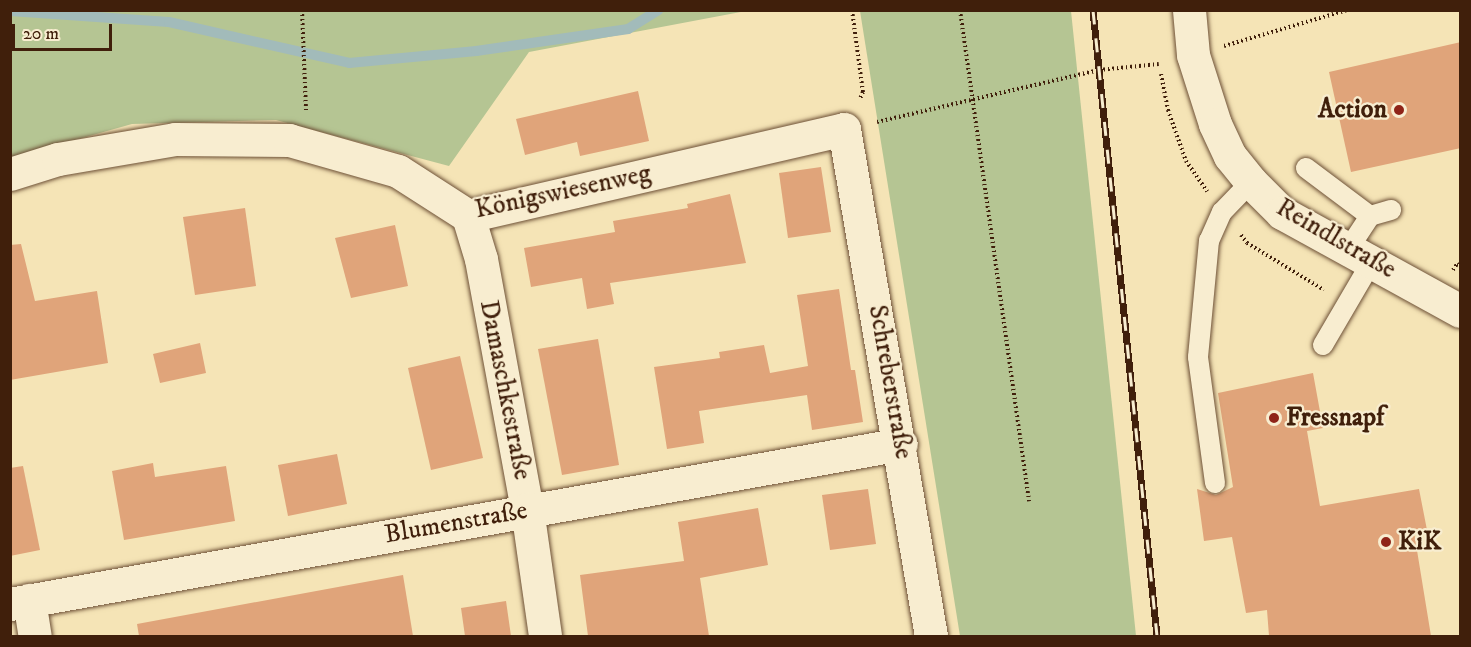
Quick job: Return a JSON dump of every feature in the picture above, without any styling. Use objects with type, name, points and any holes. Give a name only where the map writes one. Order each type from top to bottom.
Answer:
[{"type":"street","name":"Reindlstraße","points":[[1189,10],[1193,56],[1215,124],[1230,156],[1251,182],[1282,213],[1461,311]]},
{"type":"street","name":"Königswiesenweg","points":[[10,174],[58,159],[175,139],[289,140],[398,171],[468,216],[844,129]]},
{"type":"street","name":"Schreberstraße","points":[[844,129],[901,444],[931,636]]},
{"type":"street","name":"Damaschkestraße","points":[[468,216],[481,260],[527,509],[545,636]]},
{"type":"street","name":"Blumenstraße","points":[[20,602],[527,509],[901,444]]},
{"type":"street","points":[[20,602],[35,636]]},
{"type":"lane","points":[[1306,168],[1370,216]]},
{"type":"lane","points":[[1215,483],[1198,357],[1209,241],[1222,212],[1251,182]]},
{"type":"lane","points":[[1370,216],[1391,210]]},
{"type":"lane","points":[[1323,345],[1360,256],[1370,216]]},
{"type":"path","points":[[302,10],[307,145]]},
{"type":"path","points":[[844,129],[863,92],[852,10]]},
{"type":"path","points":[[960,10],[1029,501]]},
{"type":"path","points":[[1193,56],[1347,10]]},
{"type":"path","points":[[844,129],[1099,70],[1159,64]]},
{"type":"green space","points":[[11,11],[746,11],[529,52],[449,166],[276,120],[132,124],[11,158]]},
{"type":"green space","points":[[860,11],[1071,11],[1136,636],[960,636]]},
{"type":"building","name":"Action","points":[[1461,42],[1461,148],[1351,172],[1329,72]]},
{"type":"building","points":[[638,91],[649,141],[580,156],[577,142],[525,155],[516,119]]},
{"type":"building","points":[[821,167],[831,232],[788,238],[779,173]]},
{"type":"building","points":[[730,194],[746,263],[610,283],[614,304],[587,309],[582,278],[531,287],[524,248],[615,232],[613,221],[688,208],[687,204]]},
{"type":"building","points":[[245,208],[256,286],[195,295],[183,217]]},
{"type":"building","points":[[395,225],[408,286],[351,298],[335,238]]},
{"type":"building","points":[[21,244],[35,301],[97,291],[108,363],[10,380],[10,245]]},
{"type":"building","points":[[839,289],[851,370],[855,370],[863,422],[812,430],[807,395],[699,411],[704,443],[667,449],[654,367],[720,358],[719,352],[764,345],[770,373],[808,366],[797,295]]},
{"type":"building","points":[[598,339],[619,465],[562,475],[538,349]]},
{"type":"building","points":[[200,343],[206,373],[160,383],[153,354]]},
{"type":"building","points":[[460,356],[483,458],[431,470],[408,368]]},
{"type":"building","points":[[1313,373],[1323,428],[1307,431],[1320,506],[1419,489],[1427,530],[1414,532],[1431,636],[1269,636],[1267,610],[1246,613],[1232,537],[1204,541],[1197,489],[1216,495],[1233,487],[1218,393]]},
{"type":"building","points":[[337,454],[347,504],[288,516],[278,465]]},
{"type":"building","points":[[153,463],[155,477],[226,466],[235,521],[124,540],[112,471]]},
{"type":"building","points":[[23,466],[40,550],[10,556],[10,468]]},
{"type":"building","points":[[868,489],[876,544],[830,550],[822,495]]},
{"type":"building","points":[[758,508],[768,565],[700,578],[709,636],[588,636],[580,575],[684,561],[678,522]]},
{"type":"building","points":[[403,575],[413,636],[139,636],[137,624]]},
{"type":"building","points":[[506,601],[511,636],[465,636],[461,608]]},
{"type":"waterway","points":[[10,11],[169,22],[349,63],[476,51],[628,29],[659,10]]},
{"type":"railway","points":[[1093,10],[1157,636]]},
{"type":"place","name":"Action","points":[[1399,110]]},
{"type":"place","name":"Fressnapf","points":[[1274,418]]},
{"type":"place","name":"KiK","points":[[1386,542]]}]
